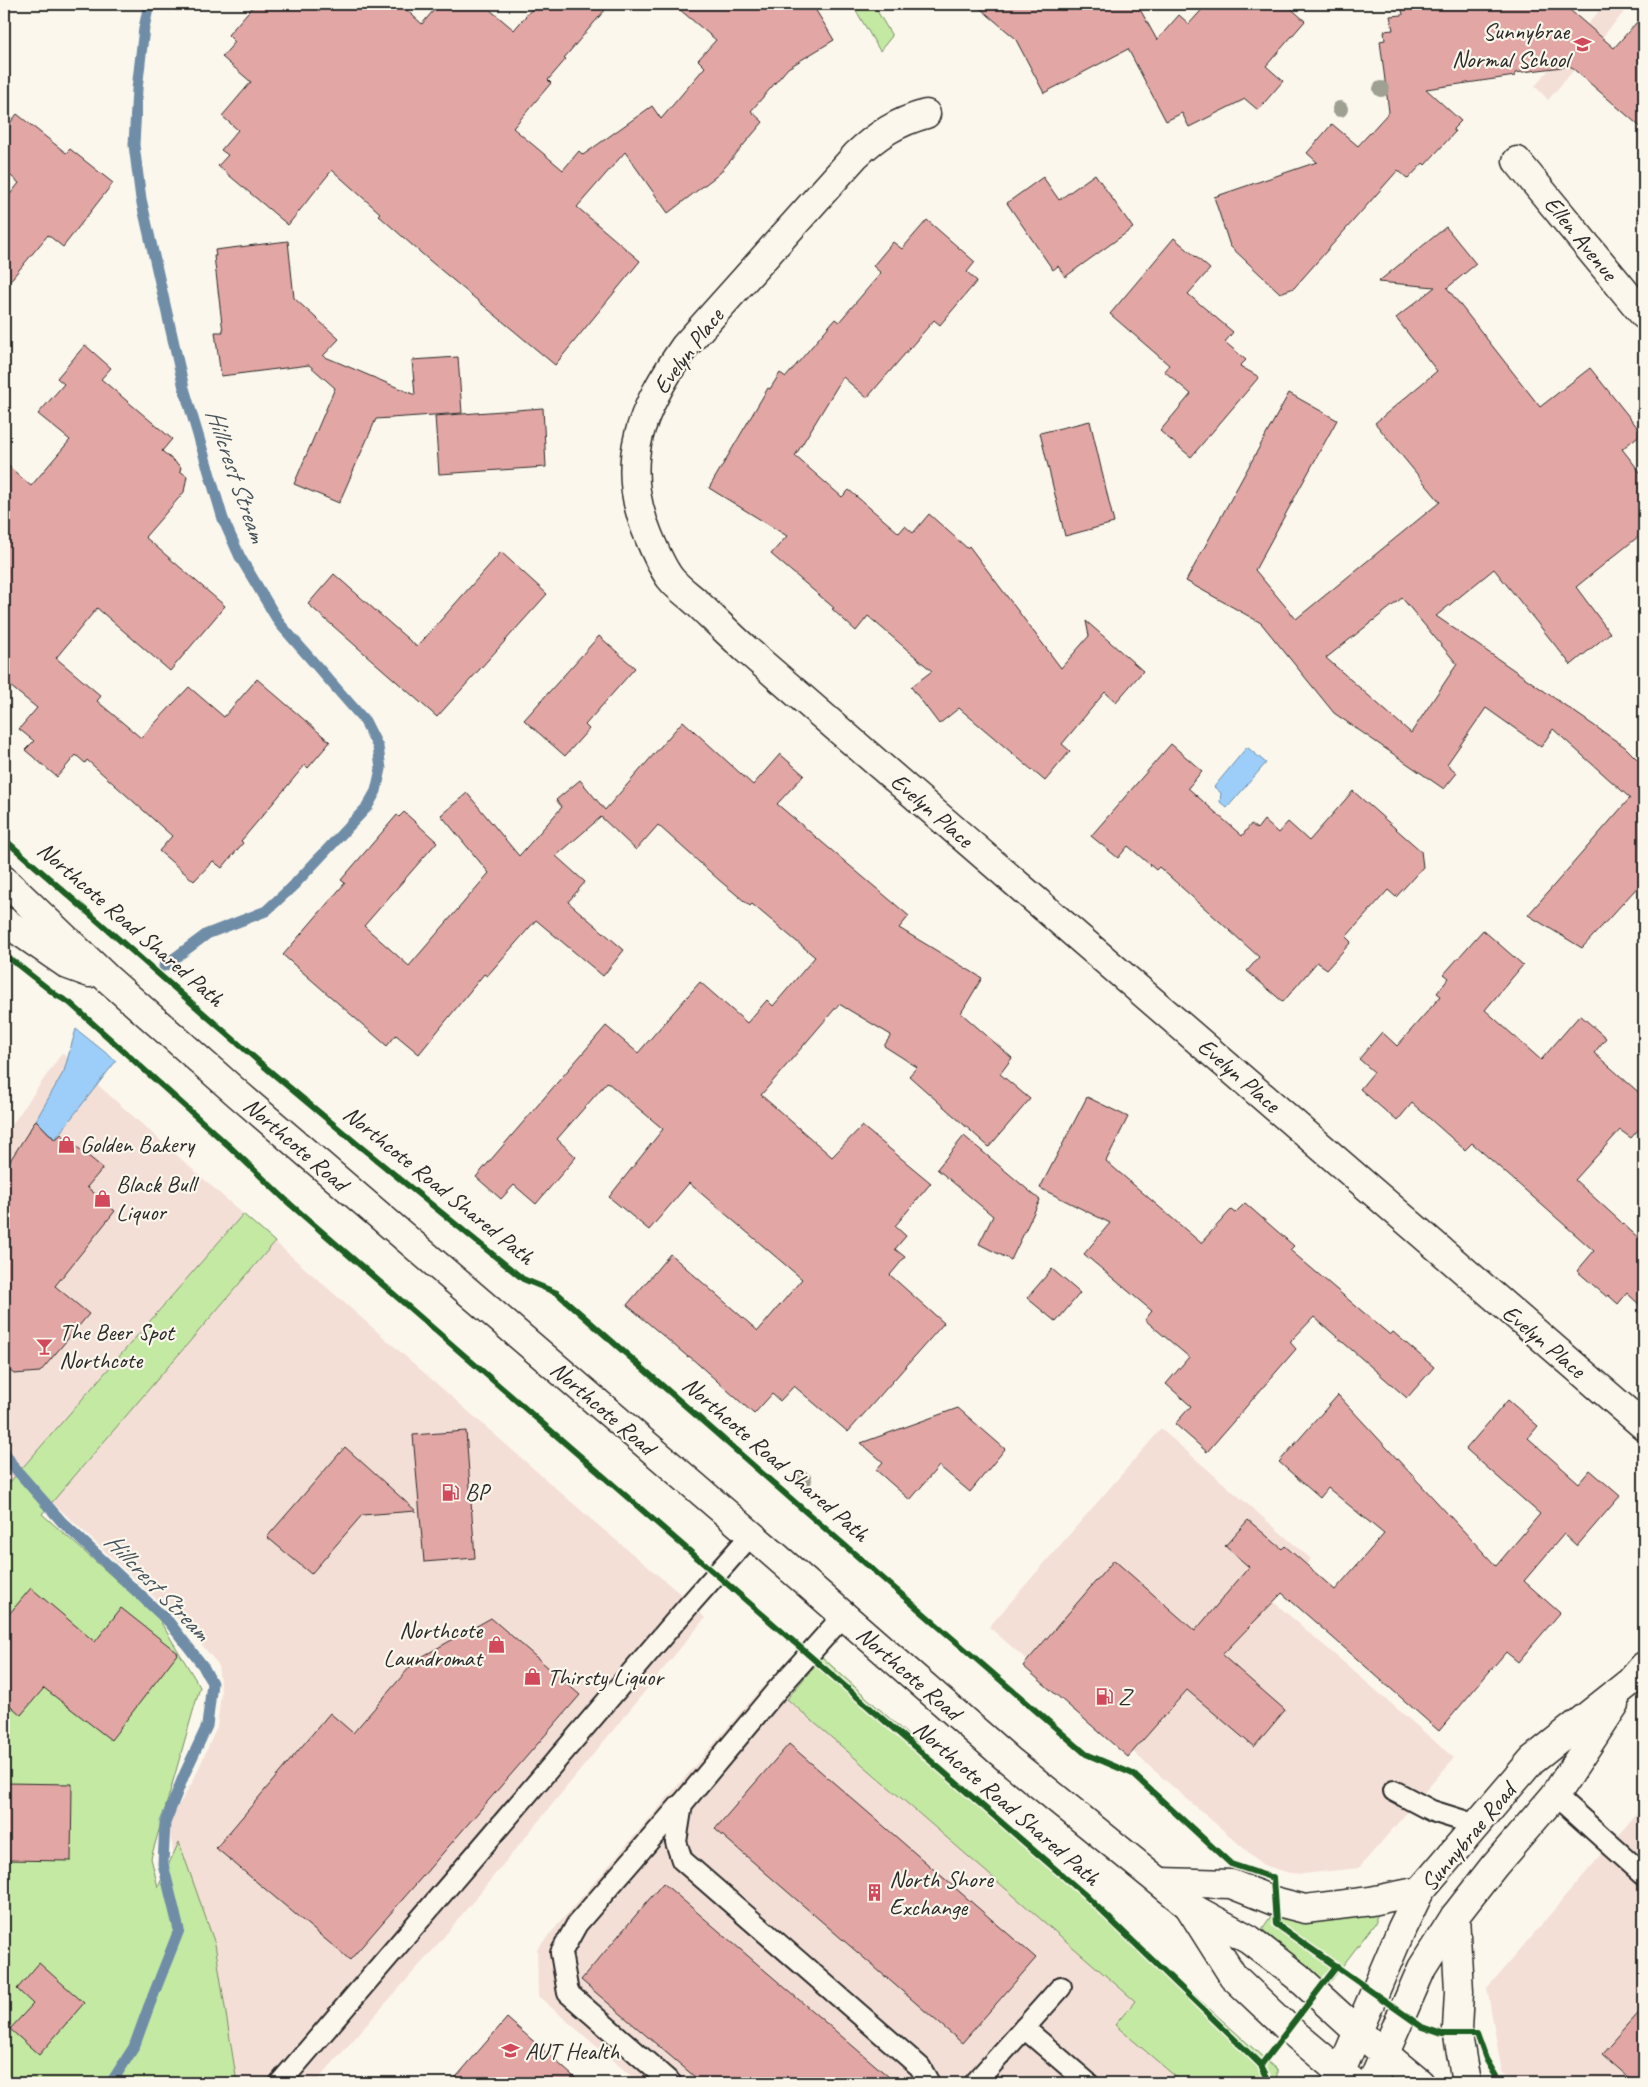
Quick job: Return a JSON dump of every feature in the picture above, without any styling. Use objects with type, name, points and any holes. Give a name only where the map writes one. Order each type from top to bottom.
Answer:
[{"type":"main road","name":"Evelyn Place","points":[[926,114],[892,126],[872,140],[856,155],[684,346],[662,379],[644,419],[635,456],[634,475],[637,500],[645,527],[656,553],[671,578],[748,651],[1644,1426]]},
{"type":"main road","name":"Ellen Avenue","points":[[1518,161],[1644,315]]},
{"type":"main road","points":[[4,880],[108,979]]},
{"type":"main road","name":"Northcote Road","points":[[6,922],[68,965],[108,979],[322,1168],[1009,1760],[1189,1906],[1249,1939],[1298,1977],[1357,2031],[1420,2083]]},
{"type":"main road","name":"Sunnybrae Road","points":[[1372,2083],[1422,1968],[1455,1916],[1494,1866],[1555,1795],[1637,1674]]},
{"type":"main road","name":"Sunnybrae Road","points":[[1343,2080],[1357,2031],[1420,1891],[1532,1760],[1637,1674]]},
{"type":"main road","points":[[1161,1882],[1231,1884],[1274,1901],[1305,1909],[1371,1901],[1420,1891]]},
{"type":"main road","name":"Northcote Road","points":[[1189,1906],[1233,1976],[1343,2080]]},
{"type":"main road","points":[[1455,1916],[1459,1992],[1457,2029],[1466,2083]]},
{"type":"lane","points":[[280,2083],[690,1604],[751,1536]]},
{"type":"lane","points":[[671,2083],[568,1993],[562,1953],[577,1924],[682,1804],[777,1690],[843,1616]]},
{"type":"lane","points":[[1394,1790],[1432,1811],[1477,1825]]},
{"type":"lane","points":[[1555,1795],[1644,1875]]},
{"type":"lane","points":[[682,1804],[676,1842],[682,1860],[920,2067],[929,2083]]},
{"type":"lane","points":[[975,2083],[1061,1987]]},
{"type":"lane","points":[[1024,2028],[1088,2083]]},
{"type":"shaded area","name":"Sunnybrae Normal School","points":[[1605,4],[1631,4],[1548,100],[1535,86]]},
{"type":"shaded area","points":[[62,1053],[243,1214],[4,1489],[4,1136]]},
{"type":"shaded area","points":[[275,1242],[592,1520],[689,1601],[705,1618],[433,1950],[315,2083],[130,2083],[190,1943],[168,1823],[193,1781],[217,1727],[221,1693],[218,1664],[185,1626],[52,1502]]},
{"type":"shaded area","points":[[1161,1429],[1311,1559],[1274,1602],[1454,1758],[1359,1868],[1303,1874],[1290,1873],[1263,1865],[989,1627]]},
{"type":"shaded area","points":[[767,1682],[1136,2001],[1115,2025],[1183,2083],[639,2083],[538,1996],[537,1949]]},
{"type":"shaded area","points":[[1644,1805],[1644,2083],[1515,2083],[1502,2072],[1487,1988]]},
{"type":"green space","points":[[852,4],[873,4],[892,36],[880,51]]},
{"type":"green space","points":[[243,1214],[275,1242],[42,1514],[157,1616],[200,1687],[151,1858],[158,1887],[179,1842],[215,1944],[237,2083],[4,2083],[4,1489]]},
{"type":"green space","points":[[822,1657],[1277,2070],[1277,2083],[1183,2083],[1115,2025],[1135,2001],[787,1699]]},
{"type":"green space","points":[[1376,1910],[1376,1922],[1328,1985],[1262,1929],[1271,1916],[1284,1919],[1310,1920]]},
{"type":"water","points":[[1247,747],[1266,763],[1227,808],[1220,802],[1221,793],[1214,787]]},
{"type":"water","points":[[76,1029],[116,1061],[55,1139],[36,1120],[64,1071]]},
{"type":"building","points":[[255,4],[400,4],[422,24],[439,4],[483,4],[514,30],[536,4],[610,4],[564,58],[566,59],[548,80],[551,83],[513,128],[563,170],[579,151],[583,155],[652,106],[661,119],[705,67],[698,60],[716,40],[673,4],[812,4],[834,40],[788,68],[751,111],[763,122],[719,174],[668,213],[625,152],[577,207],[640,261],[555,365],[429,260],[378,215],[380,213],[332,170],[288,225],[218,166],[228,155],[221,150],[238,130],[222,116],[251,82],[222,57],[235,42],[228,35]]},
{"type":"building","points":[[975,4],[1137,4],[1157,40],[1179,15],[1189,24],[1207,4],[1286,4],[1305,21],[1266,66],[1283,81],[1258,110],[1245,99],[1189,127],[1182,113],[1166,121],[1128,49],[1044,93],[1015,38]]},
{"type":"building","points":[[1401,4],[1563,4],[1614,48],[1644,14],[1644,130],[1570,66],[1515,73],[1515,76],[1426,89],[1461,121],[1453,129],[1455,132],[1425,165],[1423,163],[1408,179],[1398,170],[1294,288],[1280,293],[1230,246],[1214,197],[1317,162],[1307,153],[1332,124],[1358,146],[1389,112],[1380,41],[1385,40],[1384,31],[1393,30],[1390,16],[1403,15]]},
{"type":"building","points":[[17,114],[66,153],[70,149],[113,183],[63,247],[48,235],[4,288],[4,202],[19,183],[4,170],[4,131]]},
{"type":"building","points":[[1095,174],[1133,228],[1065,277],[1058,266],[1053,270],[1007,203],[1043,177],[1059,200]]},
{"type":"building","points":[[927,220],[975,262],[967,272],[977,281],[940,325],[934,320],[867,398],[843,377],[795,456],[842,497],[849,490],[899,533],[905,526],[913,533],[929,514],[967,548],[969,546],[1061,668],[1089,636],[1086,621],[1143,671],[1116,702],[1105,692],[1062,744],[1070,751],[1045,781],[959,708],[939,724],[911,687],[932,671],[868,616],[856,631],[832,609],[834,608],[771,554],[787,536],[709,488],[768,388],[770,389],[780,373],[786,377],[835,319],[839,322],[881,273],[873,266],[893,242],[902,249]]},
{"type":"building","points":[[1446,227],[1476,264],[1447,288],[1540,407],[1590,368],[1642,433],[1622,449],[1644,477],[1644,532],[1576,587],[1610,633],[1571,665],[1494,569],[1436,616],[1625,747],[1644,766],[1644,880],[1582,948],[1528,915],[1630,798],[1553,729],[1541,747],[1486,708],[1447,764],[1457,773],[1444,789],[1334,713],[1261,623],[1186,581],[1289,393],[1337,420],[1255,570],[1296,619],[1440,502],[1375,423],[1437,371],[1396,318],[1435,287],[1378,282]],"holes":[[[1402,598],[1457,664],[1411,733],[1326,658]]]},
{"type":"building","points":[[1174,238],[1210,269],[1188,294],[1233,332],[1225,342],[1246,360],[1240,366],[1259,377],[1191,457],[1160,431],[1191,394],[1164,371],[1169,365],[1110,314]]},
{"type":"building","points":[[288,241],[294,298],[339,339],[323,356],[415,395],[412,360],[458,357],[462,413],[376,419],[339,503],[294,484],[335,388],[309,365],[221,376],[215,332],[223,332],[214,256],[216,256],[215,250]]},
{"type":"building","points":[[85,345],[111,368],[101,379],[172,439],[162,451],[181,467],[180,471],[187,476],[184,492],[145,537],[225,606],[170,671],[97,608],[56,658],[101,696],[97,701],[141,738],[189,687],[224,717],[257,679],[330,742],[308,768],[305,765],[241,841],[243,843],[222,868],[213,861],[194,881],[159,851],[172,836],[87,760],[85,763],[76,755],[57,777],[25,750],[34,741],[19,729],[37,708],[4,681],[4,462],[31,486],[70,440],[38,414],[64,384],[57,378]]},
{"type":"building","points":[[543,408],[546,467],[439,474],[435,416]]},
{"type":"building","points":[[1090,421],[1114,523],[1065,536],[1040,433]]},
{"type":"building","points":[[501,552],[547,594],[437,717],[308,604],[334,574],[417,647]]},
{"type":"building","points":[[599,636],[635,668],[585,725],[589,729],[565,756],[524,720]]},
{"type":"building","points":[[683,721],[753,785],[780,754],[804,775],[777,804],[909,916],[899,928],[982,978],[961,1013],[1012,1058],[1000,1074],[1030,1099],[989,1147],[909,1076],[917,1067],[884,1046],[891,1035],[839,1004],[761,1095],[832,1157],[862,1126],[931,1183],[895,1226],[906,1236],[895,1249],[905,1257],[890,1275],[944,1323],[848,1432],[794,1386],[780,1401],[772,1394],[754,1414],[689,1356],[627,1305],[670,1254],[758,1331],[802,1279],[689,1183],[649,1230],[609,1197],[663,1129],[607,1082],[557,1139],[576,1157],[536,1204],[514,1185],[501,1199],[476,1177],[606,1026],[638,1053],[700,982],[747,1023],[767,1000],[773,1006],[815,957],[752,904],[750,906],[719,880],[658,825],[636,850],[601,817],[556,856],[585,882],[568,902],[624,950],[603,976],[536,920],[487,976],[484,974],[419,1054],[396,1035],[387,1046],[283,955],[345,883],[341,880],[397,815],[399,817],[404,812],[437,842],[364,926],[409,966],[489,873],[441,815],[467,793],[519,856],[562,807],[556,800],[580,780],[605,810]]},
{"type":"building","points":[[1171,744],[1202,771],[1188,788],[1242,836],[1251,824],[1257,829],[1264,820],[1278,833],[1288,822],[1309,841],[1353,791],[1421,851],[1423,867],[1396,897],[1388,890],[1346,937],[1351,942],[1327,969],[1317,962],[1283,1002],[1247,971],[1259,957],[1159,867],[1156,870],[1128,846],[1118,858],[1091,836]]},
{"type":"building","points":[[1483,930],[1523,965],[1485,1010],[1541,1060],[1580,1015],[1606,1038],[1594,1053],[1644,1097],[1644,1123],[1631,1138],[1620,1130],[1575,1180],[1644,1243],[1644,1309],[1627,1293],[1618,1304],[1577,1271],[1594,1251],[1472,1143],[1465,1150],[1412,1103],[1397,1121],[1360,1089],[1374,1072],[1359,1059],[1382,1032],[1397,1046],[1441,996],[1437,993],[1449,978],[1444,974]]},
{"type":"building","points":[[1087,1097],[1128,1117],[1106,1161],[1201,1243],[1231,1210],[1235,1213],[1245,1203],[1294,1246],[1290,1250],[1390,1335],[1393,1332],[1434,1367],[1407,1398],[1314,1317],[1290,1342],[1296,1349],[1207,1452],[1175,1424],[1191,1406],[1166,1384],[1189,1357],[1145,1320],[1152,1311],[1084,1254],[1110,1223],[1040,1188]]},
{"type":"building","points":[[36,1120],[55,1140],[61,1134],[103,1168],[87,1187],[115,1211],[55,1286],[89,1314],[40,1372],[14,1374],[4,1366],[4,1170]]},
{"type":"building","points":[[964,1136],[1040,1200],[1011,1260],[979,1244],[993,1216],[937,1169]]},
{"type":"building","points":[[1052,1269],[1080,1293],[1056,1322],[1027,1298]]},
{"type":"building","points":[[1338,1395],[1496,1566],[1540,1514],[1466,1449],[1508,1400],[1538,1426],[1528,1438],[1579,1483],[1590,1470],[1620,1496],[1577,1546],[1564,1534],[1524,1581],[1560,1613],[1518,1662],[1506,1652],[1439,1731],[1282,1593],[1222,1655],[1285,1710],[1254,1747],[1187,1690],[1128,1757],[1023,1666],[1114,1560],[1195,1631],[1249,1567],[1225,1546],[1248,1520],[1282,1549],[1285,1546],[1335,1590],[1384,1534],[1328,1488],[1320,1498],[1279,1462]]},
{"type":"building","points":[[958,1408],[1005,1449],[970,1492],[939,1466],[910,1500],[876,1470],[883,1462],[861,1443]]},
{"type":"building","points":[[466,1431],[475,1558],[424,1562],[413,1435]]},
{"type":"building","points":[[345,1447],[416,1511],[362,1515],[311,1574],[267,1537]]},
{"type":"building","points":[[31,1588],[95,1642],[121,1608],[178,1653],[111,1740],[44,1688],[21,1715],[4,1700],[4,1620]]},
{"type":"building","points":[[491,1618],[580,1695],[350,1960],[216,1848],[330,1713],[353,1733],[416,1660]]},
{"type":"building","name":"North Shore Exchange","points":[[789,1744],[1036,1958],[962,2043],[715,1829]]},
{"type":"building","points":[[4,1783],[72,1784],[71,1861],[4,1860]]},
{"type":"building","points":[[663,1883],[896,2083],[702,2083],[581,1980]]},
{"type":"building","points":[[39,1963],[84,2003],[39,2055],[10,2029],[33,2004],[17,1989]]},
{"type":"building","points":[[1644,2007],[1644,2083],[1635,2083],[1602,2054]]},
{"type":"building","name":"AUT Health","points":[[507,2018],[581,2083],[451,2083]]},
{"type":"waterway","name":"Hillcrest Stream","points":[[149,4],[144,28],[137,89],[134,145],[141,199],[184,388],[223,519],[240,557],[280,624],[365,721],[378,747],[381,769],[376,791],[367,807],[293,886],[266,911],[207,934],[164,966]]},
{"type":"waterway","name":"Hillcrest Stream","points":[[4,1451],[13,1466],[62,1522],[169,1622],[203,1666],[212,1683],[207,1726],[184,1775],[165,1823],[163,1864],[179,1930],[134,2047],[111,2083]]},
{"type":"cycle path","name":"Northcote Road Shared Path","points":[[4,839],[265,1067],[357,1144],[523,1279],[557,1293],[1086,1754],[1133,1774],[1231,1864],[1273,1878],[1276,1924],[1422,2027],[1442,2034],[1477,2034],[1486,2059],[1500,2083]]},
{"type":"cycle path","name":"Northcote Road Shared Path","points":[[4,954],[56,995],[70,1003],[229,1146],[290,1204],[1084,1894],[1261,2065],[1270,2083]]},
{"type":"cycle path","points":[[1261,2065],[1337,1966]]},
{"type":"place","name":"Sunnybrae Normal School","points":[[1583,45]]},
{"type":"place","name":"Golden Bakery","points":[[66,1144]]},
{"type":"place","name":"Black Bull Liquor","points":[[102,1198]]},
{"type":"place","name":"The Beer Spot Northcote","points":[[45,1346]]},
{"type":"place","name":"BP","points":[[451,1492]]},
{"type":"place","name":"Northcote Laundromat","points":[[496,1644]]},
{"type":"place","name":"Thirsty Liquor","points":[[533,1677]]},
{"type":"place","name":"Z","points":[[1104,1697]]},
{"type":"place","name":"North Shore Exchange","points":[[875,1893]]},
{"type":"place","name":"AUT Health","points":[[511,2051]]}]
